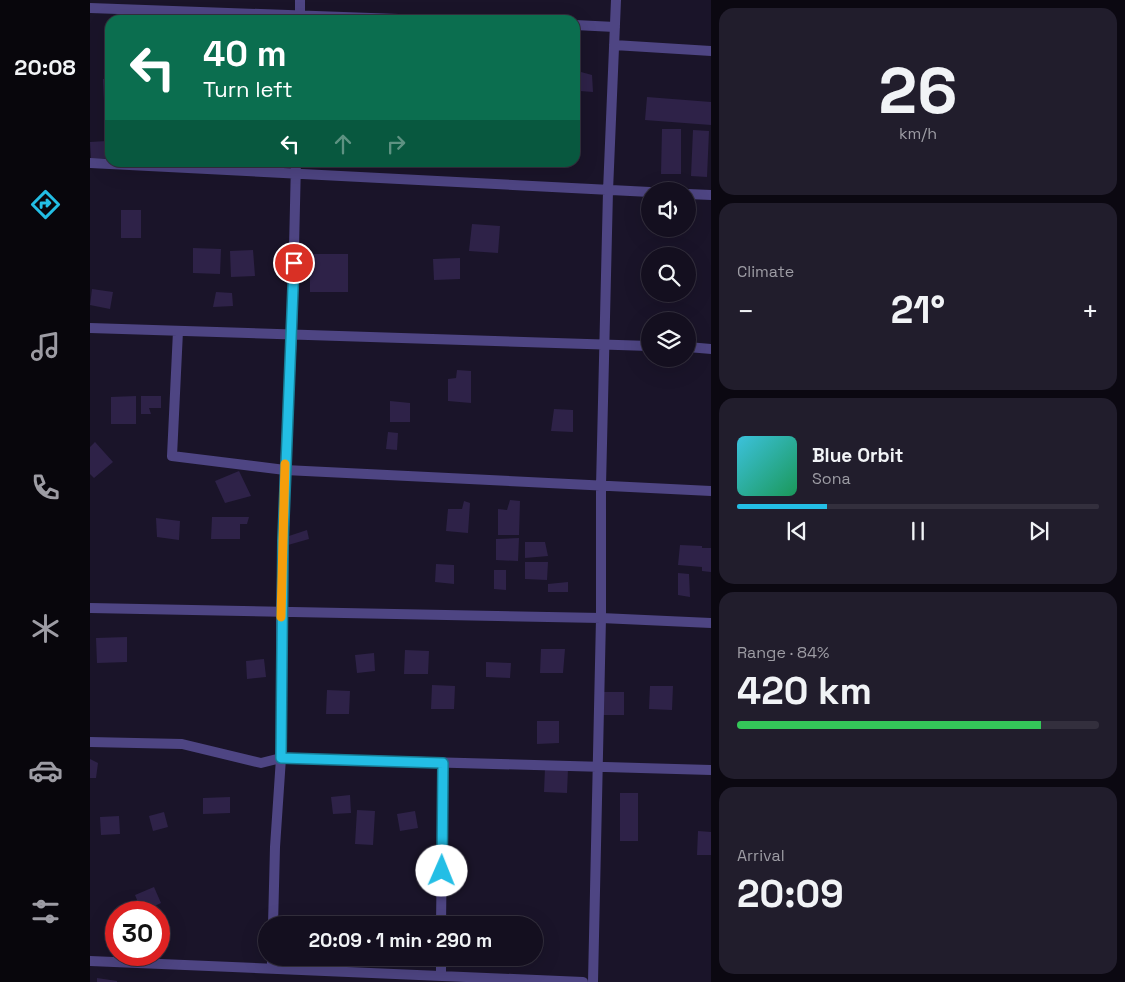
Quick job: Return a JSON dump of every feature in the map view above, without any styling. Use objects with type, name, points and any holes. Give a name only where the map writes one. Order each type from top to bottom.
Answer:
[{"type":"street","points":[[300,0],[300,15]]},
{"type":"street","points":[[594,982],[601,618],[601,486],[608,191],[616,0]]},
{"type":"street","points":[[90,8],[237,15]]},
{"type":"street","points":[[580,25],[615,27]]},
{"type":"street","points":[[614,45],[711,51]]},
{"type":"street","points":[[90,163],[105,164]]},
{"type":"street","points":[[165,167],[641,192]]},
{"type":"street","points":[[273,916],[275,846],[281,758],[281,612],[285,470],[292,334],[296,167]]},
{"type":"street","points":[[696,194],[711,195]]},
{"type":"street","points":[[90,328],[641,345]]},
{"type":"street","points":[[178,331],[172,456],[285,470],[711,491]]},
{"type":"street","points":[[696,348],[711,349]]},
{"type":"street","points":[[90,608],[601,618],[711,623]]},
{"type":"street","points":[[90,742],[182,744],[261,763],[281,758],[711,770]]},
{"type":"street","points":[[441,916],[443,763]]},
{"type":"street","points":[[90,962],[258,963]]},
{"type":"street","points":[[311,966],[441,976],[583,982]]},
{"type":"street","points":[[441,966],[441,976]]},
{"type":"building","points":[[581,72],[592,75],[593,92],[580,91]]},
{"type":"building","points":[[103,79],[105,79],[105,101]]},
{"type":"building","points":[[647,97],[711,102],[711,125],[645,120]]},
{"type":"building","points":[[662,129],[681,129],[681,174],[661,174]]},
{"type":"building","points":[[693,130],[709,131],[707,177],[691,176]]},
{"type":"building","points":[[105,141],[105,158],[91,159],[90,142]]},
{"type":"building","points":[[121,210],[141,210],[141,238],[121,238]]},
{"type":"building","points":[[472,224],[500,226],[498,253],[469,251]]},
{"type":"building","points":[[193,248],[221,249],[220,274],[193,273]]},
{"type":"building","points":[[253,250],[255,276],[231,277],[230,251]]},
{"type":"building","points":[[310,254],[348,254],[348,292],[310,292]]},
{"type":"building","points":[[460,258],[460,279],[434,280],[433,259]]},
{"type":"building","points":[[92,289],[113,292],[110,309],[90,305]]},
{"type":"building","points":[[216,292],[232,293],[233,306],[213,307]]},
{"type":"building","points":[[457,370],[471,371],[471,403],[448,401],[448,379],[456,378]]},
{"type":"building","points":[[136,396],[136,424],[111,424],[111,397]]},
{"type":"building","points":[[141,396],[161,396],[161,408],[149,408],[151,414],[141,414]]},
{"type":"building","points":[[390,401],[410,403],[410,422],[390,422]]},
{"type":"building","points":[[554,409],[573,410],[573,432],[551,431]]},
{"type":"building","points":[[388,432],[398,433],[397,450],[386,449]]},
{"type":"building","points":[[95,442],[113,462],[94,478],[90,474],[90,447]]},
{"type":"building","points":[[239,471],[251,496],[225,503],[215,481]]},
{"type":"building","points":[[510,500],[520,501],[519,535],[498,535],[498,509],[507,510]]},
{"type":"building","points":[[464,501],[470,503],[468,533],[446,531],[448,509],[462,509]]},
{"type":"building","points":[[212,517],[249,517],[247,524],[240,524],[240,539],[211,539]]},
{"type":"building","points":[[156,518],[180,521],[179,540],[157,537]]},
{"type":"building","points":[[307,530],[309,539],[288,545],[286,537]]},
{"type":"building","points":[[519,538],[518,561],[496,560],[496,539]]},
{"type":"building","points":[[525,542],[545,542],[548,556],[525,558]]},
{"type":"building","points":[[680,545],[711,548],[711,572],[702,571],[702,567],[678,565]]},
{"type":"building","points":[[525,562],[548,562],[547,580],[525,579]]},
{"type":"building","points":[[436,564],[454,565],[454,584],[435,582]]},
{"type":"building","points":[[494,570],[506,570],[506,590],[494,589]]},
{"type":"building","points":[[678,573],[689,574],[690,597],[678,595]]},
{"type":"building","points":[[568,582],[568,592],[548,592],[548,584]]},
{"type":"building","points":[[127,637],[127,662],[97,663],[96,638]]},
{"type":"building","points":[[541,649],[565,649],[563,673],[540,673]]},
{"type":"building","points":[[405,650],[429,651],[428,674],[404,674]]},
{"type":"building","points":[[374,653],[375,671],[357,673],[355,655]]},
{"type":"building","points":[[264,659],[266,677],[247,679],[246,661]]},
{"type":"building","points":[[486,662],[511,663],[510,678],[486,677]]},
{"type":"building","points":[[432,685],[455,686],[454,709],[431,709]]},
{"type":"building","points":[[650,686],[673,686],[672,710],[649,709]]},
{"type":"building","points":[[327,690],[350,691],[349,714],[326,714]]},
{"type":"building","points":[[602,692],[624,692],[624,715],[602,715]]},
{"type":"building","points":[[537,721],[559,721],[559,743],[537,744]]},
{"type":"building","points":[[90,759],[98,763],[96,778],[90,778]]},
{"type":"building","points":[[545,768],[568,769],[567,793],[544,792]]},
{"type":"building","points":[[620,793],[638,793],[638,841],[620,841]]},
{"type":"building","points":[[350,795],[351,813],[333,814],[331,797]]},
{"type":"building","points":[[230,797],[230,813],[203,814],[203,798]]},
{"type":"building","points":[[357,810],[375,811],[373,845],[355,844]]},
{"type":"building","points":[[415,811],[418,828],[400,831],[397,814]]},
{"type":"building","points":[[164,812],[168,827],[153,831],[149,816]]},
{"type":"building","points":[[119,816],[120,834],[101,835],[100,817]]},
{"type":"building","points":[[698,831],[711,832],[711,855],[697,855]]},
{"type":"building","points":[[154,887],[160,901],[137,901],[135,895]]},
{"type":"building","points":[[97,978],[117,981],[117,982],[97,982]]},
{"type":"slow traffic","points":[[281,617],[285,464]]},
{"type":"route","points":[[294,263],[281,612],[281,758],[443,763],[442,871]]}]
